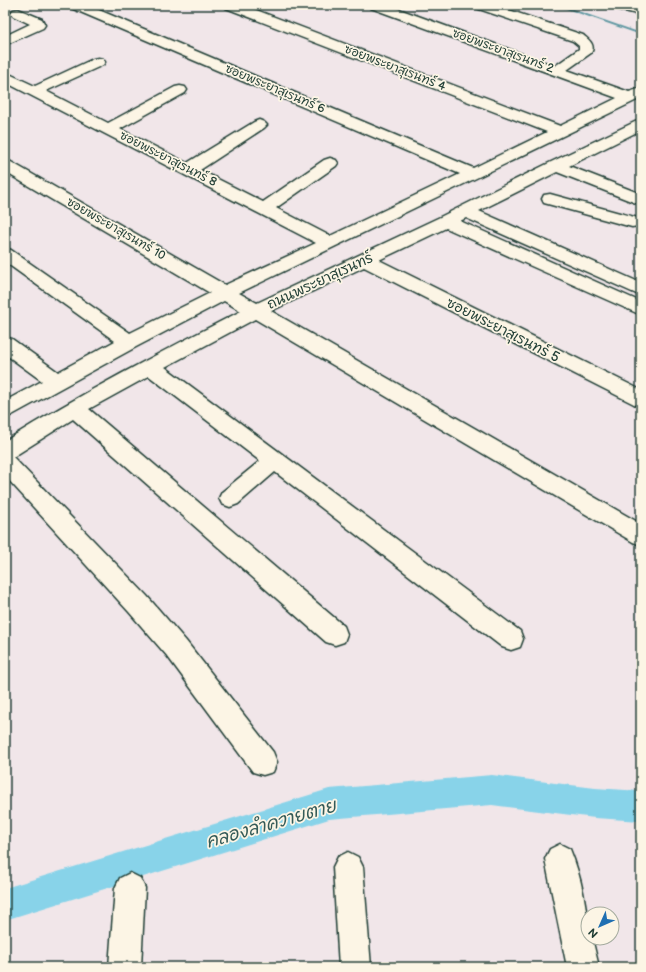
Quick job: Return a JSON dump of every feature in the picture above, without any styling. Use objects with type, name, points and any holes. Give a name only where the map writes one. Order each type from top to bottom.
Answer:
[{"type":"street","name":"ซอยพระยาสุเรนทร์ 6","points":[[76,5],[473,174]]},
{"type":"street","name":"ซอยพระยาสุเรนทร์ 4","points":[[231,5],[559,131]]},
{"type":"street","name":"ซอยพระยาสุเรนทร์ 2","points":[[376,5],[557,71],[636,95]]},
{"type":"street","points":[[481,5],[578,38],[586,45],[586,50],[557,71]]},
{"type":"street","points":[[617,5],[641,11]]},
{"type":"street","points":[[5,40],[38,25],[37,22],[18,12]]},
{"type":"street","points":[[36,91],[98,62]]},
{"type":"street","name":"ซอยพระยาสุเรนทร์ 8","points":[[5,76],[330,243]]},
{"type":"street","points":[[108,129],[180,90]]},
{"type":"street","points":[[5,410],[129,342],[226,292],[636,95]]},
{"type":"street","name":"ถนนพระยาสุเรนทร์","points":[[5,452],[74,408],[150,366],[257,311],[446,221],[641,124]]},
{"type":"street","points":[[188,170],[259,126]]},
{"type":"street","points":[[621,134],[641,143]]},
{"type":"street","points":[[264,209],[330,163]]},
{"type":"street","name":"ซอยพระยาสุเรนทร์ 10","points":[[5,165],[226,292],[641,535]]},
{"type":"street","points":[[555,166],[641,200]]},
{"type":"street","points":[[584,208],[592,181]]},
{"type":"street","points":[[550,199],[632,222]]},
{"type":"street","points":[[465,211],[641,290]]},
{"type":"street","points":[[446,221],[641,309]]},
{"type":"street","points":[[5,254],[129,342]]},
{"type":"street","name":"ซอยพระยาสุเรนทร์ 5","points":[[365,260],[641,399]]},
{"type":"street","points":[[5,344],[56,381]]},
{"type":"street","points":[[150,366],[511,639]]},
{"type":"street","points":[[74,408],[335,634]]},
{"type":"street","points":[[230,498],[276,460]]},
{"type":"street","points":[[5,462],[53,511],[178,649],[263,762]]},
{"type":"street","points":[[560,859],[583,967]]},
{"type":"street","points":[[348,867],[355,967]]},
{"type":"street","points":[[125,967],[130,888]]},
{"type":"waterway","points":[[557,5],[641,34]]},
{"type":"waterway","name":"คลองลำควายตาย","points":[[5,904],[329,804],[492,790],[595,803],[641,806]]}]
